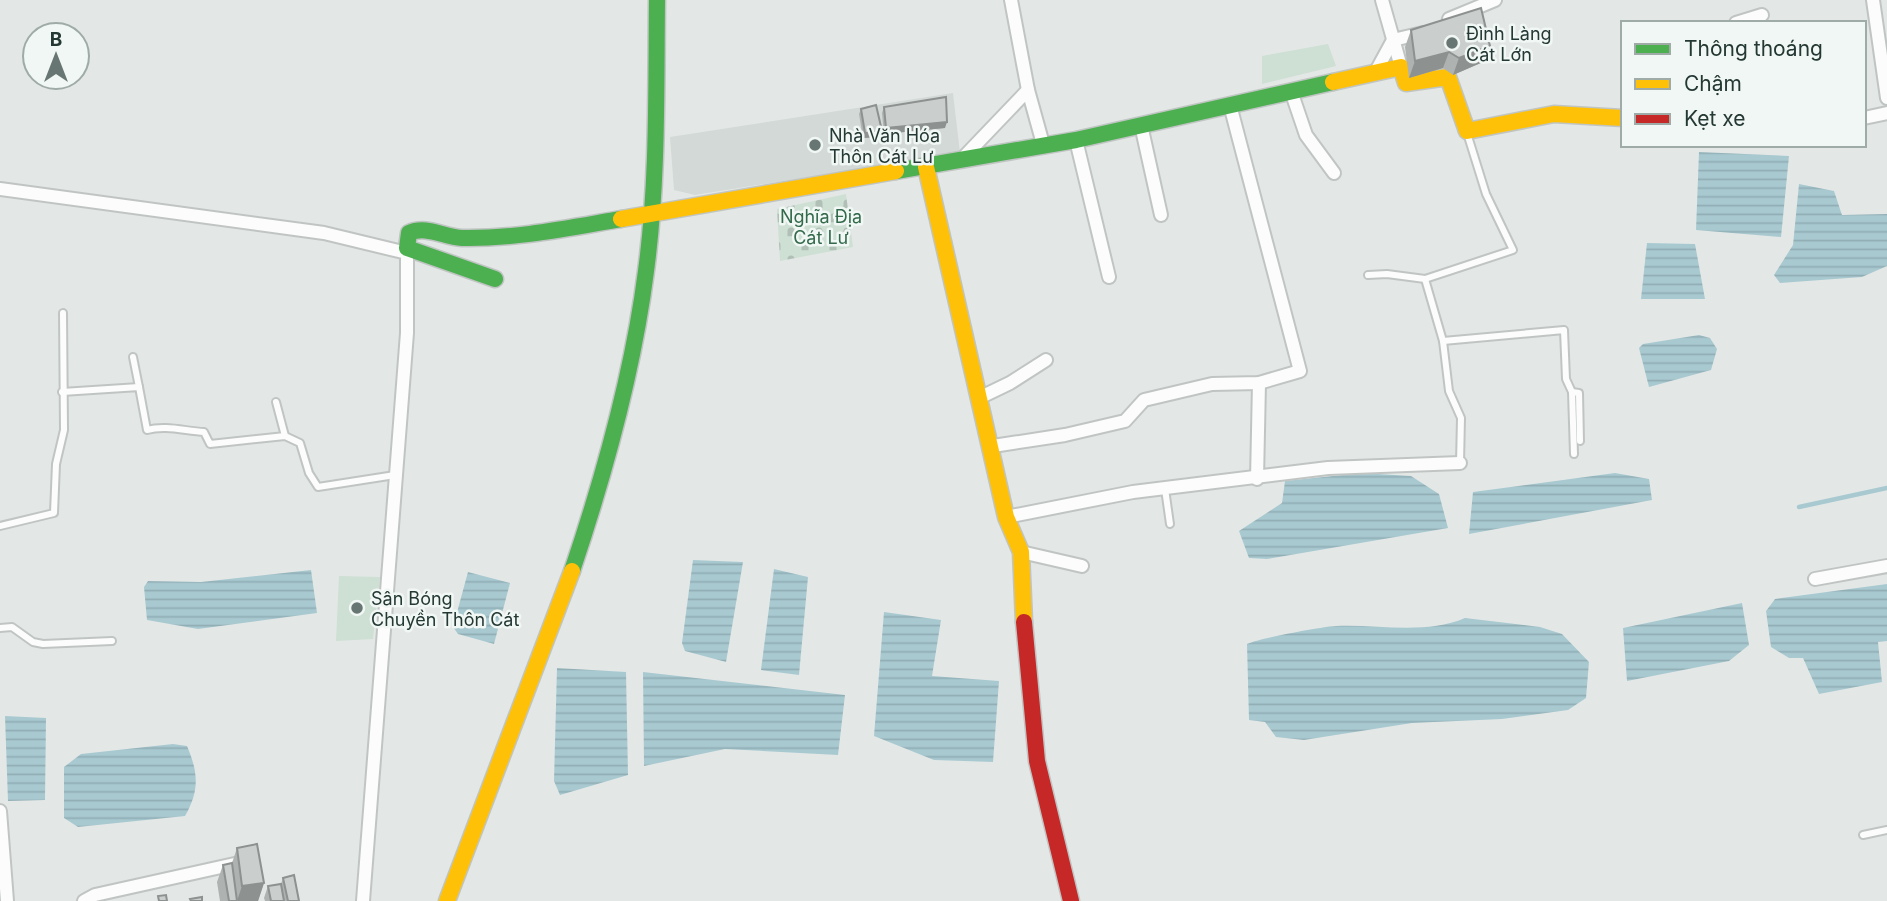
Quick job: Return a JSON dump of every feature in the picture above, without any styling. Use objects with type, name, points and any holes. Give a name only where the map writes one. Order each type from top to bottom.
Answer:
[{"type":"street","points":[[447,901],[556,615],[605,470],[641,307],[653,214],[657,0]]},
{"type":"street","points":[[1011,0],[1028,90],[1043,144]]},
{"type":"street","points":[[1382,0],[1406,83],[1448,77],[1467,131],[1554,114],[1621,118]]},
{"type":"street","points":[[1375,73],[1393,40],[1421,34],[1495,0]]},
{"type":"street","points":[[1873,0],[1887,98]]},
{"type":"street","points":[[1742,21],[1762,15]]},
{"type":"street","points":[[363,901],[407,333],[409,233],[418,229],[460,238],[534,234],[841,177],[926,167],[962,158],[1076,139],[1401,67]]},
{"type":"street","points":[[962,158],[1028,90]]},
{"type":"street","points":[[1291,91],[1306,135],[1334,173]]},
{"type":"street","points":[[993,446],[1065,435],[1125,421],[1144,400],[1212,384],[1259,383],[1300,371],[1230,105]]},
{"type":"street","points":[[1866,118],[1887,113]]},
{"type":"street","points":[[1141,125],[1161,215]]},
{"type":"street","points":[[1076,139],[1109,277]]},
{"type":"street","points":[[926,167],[993,446],[1006,517],[1021,552],[1025,662],[1037,761],[1071,901]]},
{"type":"street","points":[[0,189],[324,233],[407,250],[495,279]]},
{"type":"street","points":[[981,397],[1010,383],[1046,360]]},
{"type":"street","points":[[1257,479],[1259,383]]},
{"type":"street","points":[[1006,517],[1165,489],[1328,468],[1460,463]]},
{"type":"street","points":[[1021,552],[1082,566]]},
{"type":"street","points":[[1815,579],[1887,566]]},
{"type":"street","points":[[0,810],[6,901]]},
{"type":"street","points":[[84,901],[95,895],[251,861],[253,874]]},
{"type":"lane","points":[[1368,275],[1387,274],[1425,279],[1513,250],[1486,194],[1467,131]]},
{"type":"lane","points":[[1425,279],[1443,341],[1449,391],[1461,418],[1460,463]]},
{"type":"lane","points":[[0,526],[54,513],[56,464],[64,430],[63,313]]},
{"type":"lane","points":[[1443,341],[1564,330],[1566,379],[1573,392],[1574,454]]},
{"type":"lane","points":[[133,357],[147,430],[160,426],[177,431],[204,432],[211,444],[285,436],[300,443],[309,473],[318,487],[397,475]]},
{"type":"lane","points":[[62,392],[139,387]]},
{"type":"lane","points":[[1573,392],[1579,393],[1580,441]]},
{"type":"lane","points":[[276,402],[285,436]]},
{"type":"lane","points":[[1165,489],[1170,524]]},
{"type":"lane","points":[[0,628],[12,627],[33,642],[43,644],[112,641]]},
{"type":"lane","points":[[1863,835],[1887,830]]},
{"type":"shaded area","name":"Nhà Văn Hóa Thôn Cát Lư","points":[[953,93],[960,153],[695,195],[674,190],[670,137]]},
{"type":"green space","points":[[1328,44],[1336,66],[1262,84],[1262,56]]},
{"type":"green space","name":"Nghĩa Địa Cát Lư","points":[[846,194],[853,247],[780,261],[777,209]]},
{"type":"green space","name":"Sân Bóng Chuyền Thôn Cát","points":[[339,576],[380,577],[373,639],[336,641]]},
{"type":"water","points":[[1699,152],[1789,156],[1781,237],[1696,230]]},
{"type":"water","points":[[1799,184],[1834,191],[1842,215],[1887,214],[1887,266],[1862,277],[1780,283],[1774,275],[1793,245]]},
{"type":"water","points":[[1647,243],[1695,244],[1705,299],[1641,299]]},
{"type":"water","points":[[1699,335],[1710,338],[1717,349],[1711,370],[1649,387],[1639,348],[1643,344]]},
{"type":"water","points":[[1362,473],[1411,476],[1439,494],[1448,528],[1267,559],[1249,558],[1239,531],[1282,503],[1285,481]]},
{"type":"water","points":[[1615,473],[1649,479],[1652,500],[1469,534],[1473,492]]},
{"type":"water","points":[[693,560],[743,562],[726,662],[685,651],[682,643]]},
{"type":"water","points":[[774,569],[808,577],[799,675],[761,670]]},
{"type":"water","points":[[311,570],[317,613],[198,629],[147,620],[144,587],[148,581],[201,582]]},
{"type":"water","points":[[468,572],[510,583],[494,644],[458,634],[453,627]]},
{"type":"water","points":[[1887,584],[1887,641],[1878,642],[1882,682],[1819,694],[1803,658],[1789,658],[1771,647],[1766,611],[1775,599]]},
{"type":"water","points":[[1742,603],[1749,645],[1729,661],[1627,681],[1623,628]]},
{"type":"water","points":[[884,612],[941,620],[932,676],[999,681],[993,762],[934,760],[874,736]]},
{"type":"water","points":[[1465,618],[1540,627],[1562,634],[1589,662],[1586,698],[1568,710],[1502,719],[1412,723],[1304,740],[1276,737],[1265,722],[1249,720],[1247,644],[1328,627],[1434,626]]},
{"type":"water","points":[[557,668],[626,672],[628,775],[560,795],[554,781]]},
{"type":"water","points":[[643,672],[845,695],[838,755],[725,749],[644,766]]},
{"type":"water","points":[[5,716],[46,718],[45,800],[8,801]]},
{"type":"water","points":[[173,744],[187,746],[195,773],[193,798],[185,816],[78,827],[64,818],[64,767],[81,754]]},
{"type":"building","points":[[1481,8],[1490,46],[1459,58],[1449,52],[1415,61],[1411,30]]},
{"type":"building","points":[[946,97],[947,122],[886,128],[884,107]]},
{"type":"building","points":[[876,105],[882,131],[865,133],[861,109]]},
{"type":"building","points":[[257,844],[264,883],[242,886],[237,848]]},
{"type":"building","points":[[232,863],[237,901],[229,901],[223,865]]},
{"type":"building","points":[[294,875],[299,901],[288,901],[283,878]]},
{"type":"building","points":[[281,884],[284,901],[271,901],[268,886]]},
{"type":"building","points":[[166,895],[167,901],[159,901],[158,896]]},
{"type":"building","points":[[202,897],[202,901],[190,899]]},
{"type":"waterway","points":[[1799,507],[1887,488]]},
{"type":"traffic: fast","points":[[572,571],[596,497],[626,385],[646,271],[654,170],[657,0]]},
{"type":"traffic: fast","points":[[896,171],[1076,140],[1333,82]]},
{"type":"traffic: fast","points":[[495,279],[407,248],[409,233],[422,230],[462,238],[502,237],[621,219]]},
{"type":"traffic: slow","points":[[1333,82],[1401,67],[1406,83],[1448,77],[1467,131],[1554,114],[1621,118]]},
{"type":"traffic: slow","points":[[926,167],[1006,517],[1021,552],[1024,622]]},
{"type":"traffic: slow","points":[[621,219],[896,171]]},
{"type":"traffic: slow","points":[[447,901],[572,571]]},
{"type":"traffic: jam","points":[[1024,622],[1037,761],[1071,901]]},
{"type":"place","name":"Đình Làng Cát Lớn","points":[[1452,43]]},
{"type":"place","name":"Nhà Văn Hóa Thôn Cát Lư","points":[[815,145]]},
{"type":"place","name":"Sân Bóng Chuyền Thôn Cát","points":[[357,608]]}]
